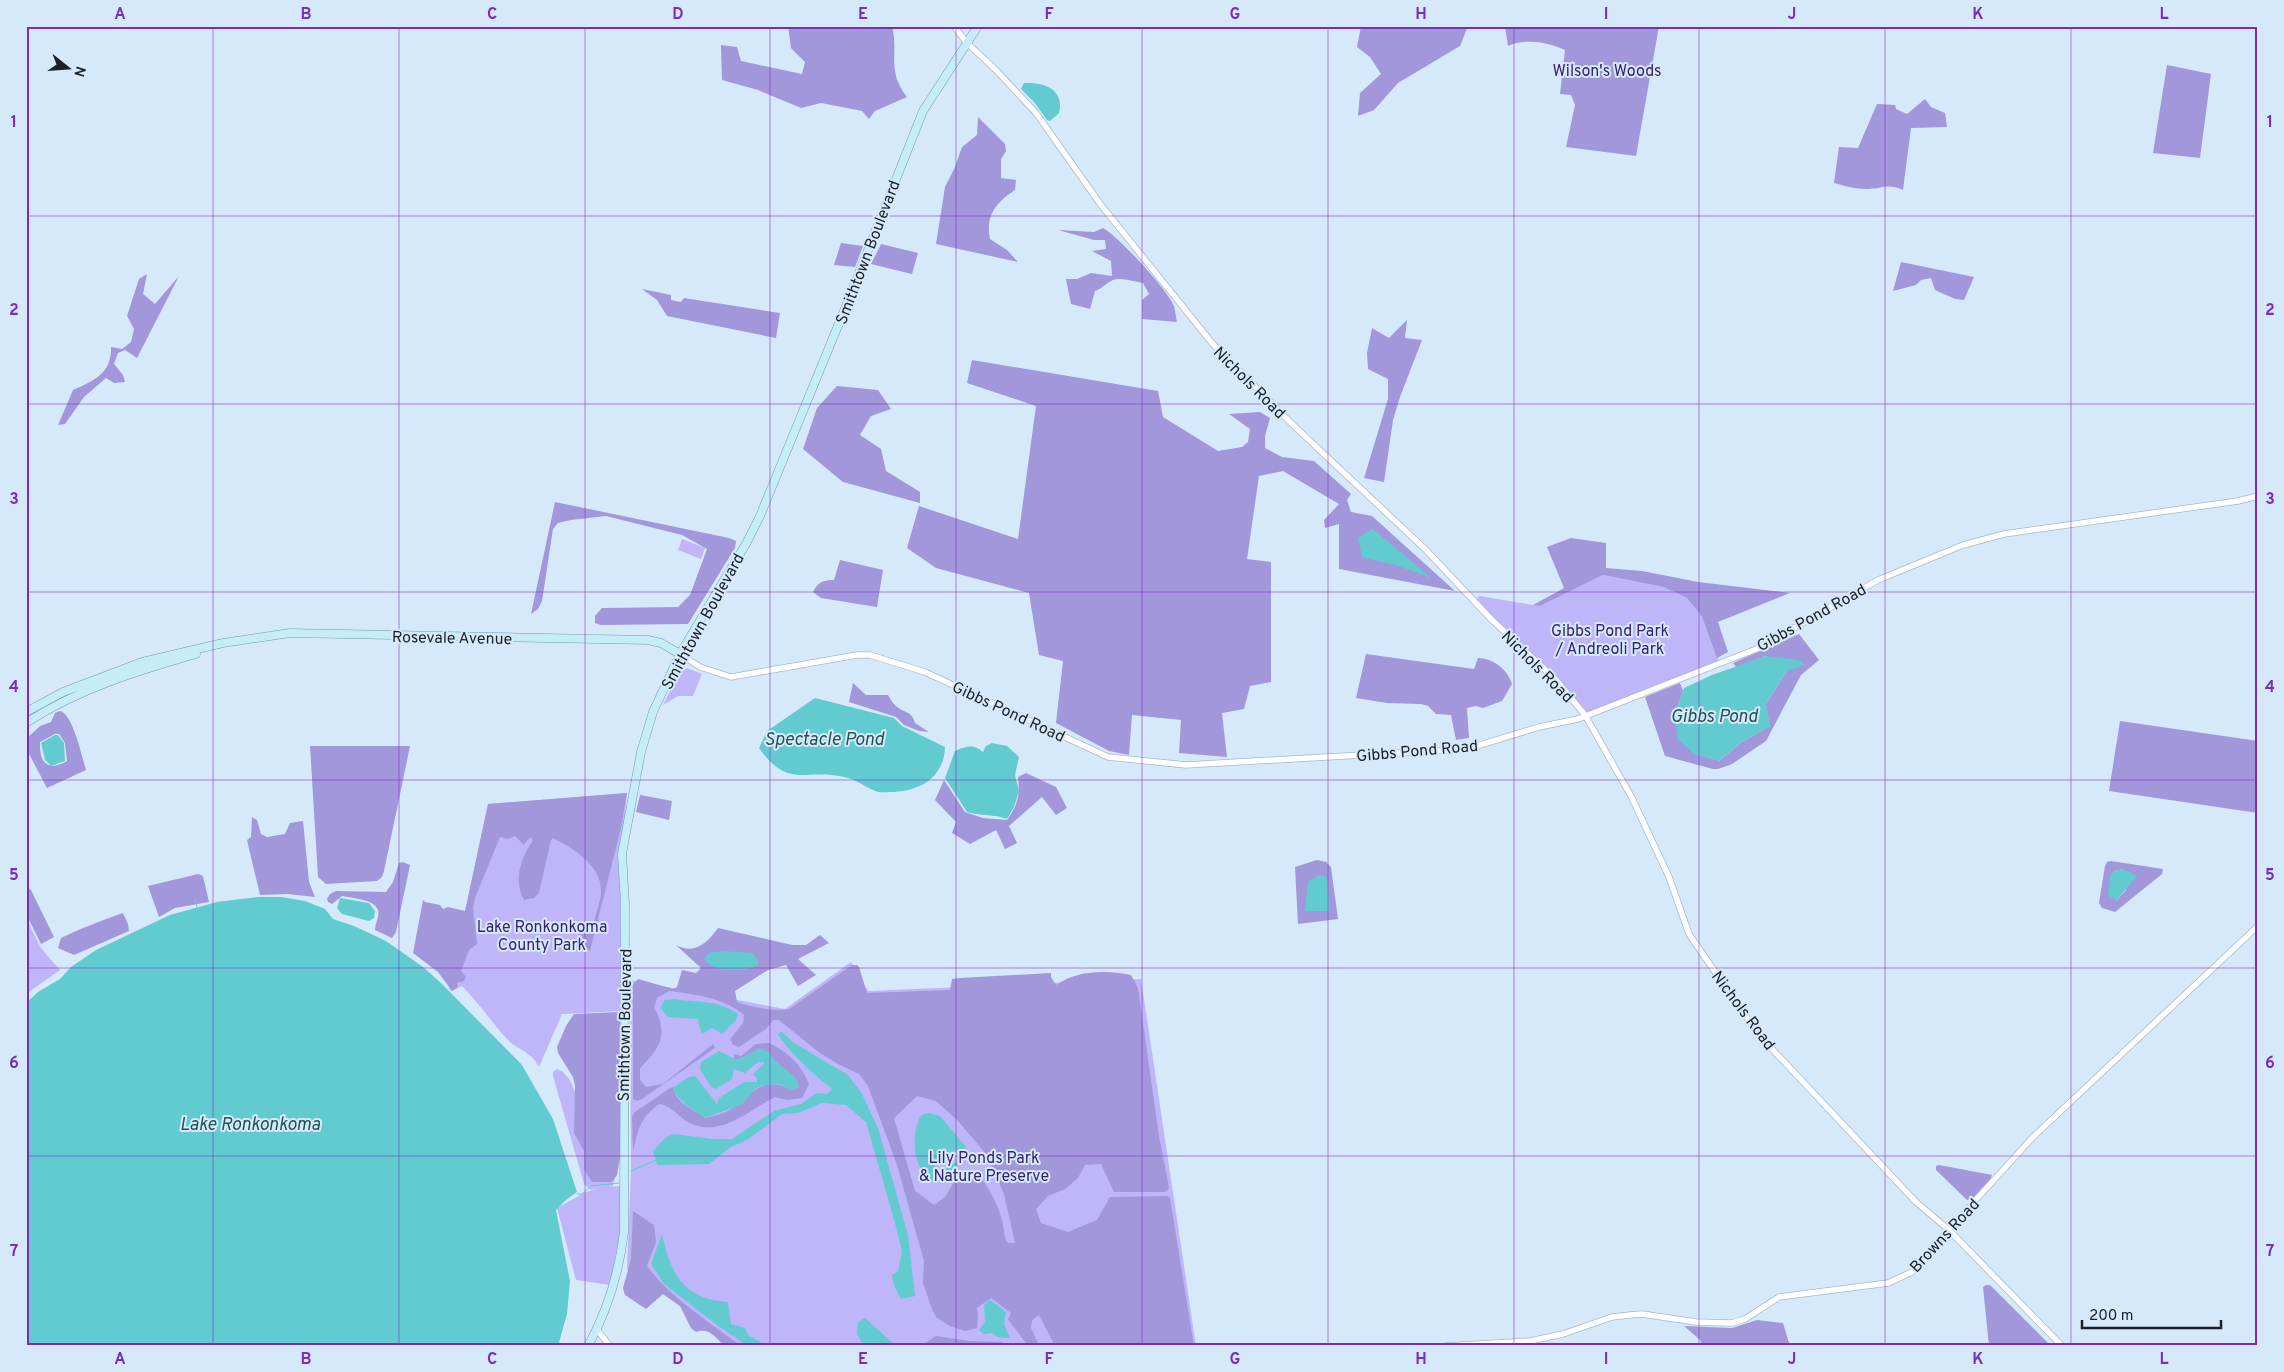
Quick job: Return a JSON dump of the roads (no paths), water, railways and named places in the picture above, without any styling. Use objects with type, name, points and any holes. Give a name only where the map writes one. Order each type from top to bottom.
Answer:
[{"type":"main road","name":"Smithtown Boulevard","points":[[588,1346],[608,1305],[620,1265],[624,1232],[625,904],[622,854],[630,802],[647,730],[653,712],[680,654],[747,542],[760,516],[923,111],[978,26]]},
{"type":"main road","name":"Rosevale Avenue","points":[[26,712],[63,692],[112,672],[173,654],[223,643],[298,632],[525,639],[649,640],[660,643],[680,654]]},
{"type":"main road","name":"Rosevale Avenue","points":[[26,723],[66,699],[165,662],[214,649],[223,643]]},
{"type":"street","name":"Nichols Road","points":[[954,26],[967,43],[996,69],[1036,113],[1101,205],[1212,343],[1291,423],[1426,550],[1491,619],[1556,680],[1585,715],[1631,796],[1669,877],[1689,934],[1758,1034],[1916,1202],[1949,1230],[2062,1346]]},
{"type":"street","name":"Gibbs Pond Road","points":[[680,654],[702,668],[731,677],[857,655],[870,656],[925,672],[1108,758],[1186,765],[1467,749],[1539,727],[1578,719],[1772,642],[1878,580],[1963,545],[2004,534],[2219,504],[2258,496]]},
{"type":"street","name":"Browns Road","points":[[1446,1346],[1530,1341],[1563,1334],[1612,1317],[1642,1314],[1696,1322],[1732,1323],[1745,1320],[1779,1297],[1888,1283],[1900,1278],[1922,1263],[1949,1230],[2033,1137],[2258,926]]},
{"type":"street","points":[[597,1330],[610,1346]]},
{"type":"water","points":[[1024,83],[1039,84],[1056,93],[1059,98],[1059,113],[1050,121],[1047,120],[1034,102],[1021,89]]},
{"type":"water","points":[[1373,529],[1431,578],[1399,566],[1362,557],[1358,538]]},
{"type":"water","name":"Gibbs Pond","points":[[1766,656],[1799,660],[1805,665],[1787,671],[1765,705],[1771,726],[1742,742],[1719,761],[1694,754],[1678,739],[1675,714],[1684,688],[1712,675]]},
{"type":"water","name":"Spectacle Pond","points":[[815,698],[894,718],[902,726],[945,747],[940,768],[928,782],[919,786],[900,791],[882,792],[875,791],[849,778],[830,775],[798,775],[779,769],[759,748],[767,731]]},
{"type":"water","points":[[58,735],[64,743],[65,761],[51,766],[45,760],[41,743]]},
{"type":"water","points":[[992,743],[1007,746],[1019,757],[1015,775],[1019,791],[1014,807],[1007,819],[967,812],[945,778],[955,751],[970,747],[977,748],[983,752],[986,746]]},
{"type":"water","points":[[2123,869],[2137,876],[2116,901],[2108,895],[2110,877],[2114,871]]},
{"type":"water","points":[[1318,875],[1327,877],[1330,911],[1305,911],[1308,882]]},
{"type":"water","name":"Lake Ronkonkoma","points":[[259,897],[281,897],[305,901],[325,909],[333,919],[354,926],[386,941],[423,967],[440,982],[522,1065],[553,1119],[577,1192],[556,1210],[570,1281],[567,1314],[558,1346],[26,1346],[26,1003],[38,992],[60,979],[71,967],[96,950],[170,915],[217,902]]},
{"type":"water","points":[[340,898],[369,903],[375,911],[374,918],[369,921],[342,914],[337,908]]},
{"type":"water","points":[[721,951],[753,953],[758,960],[758,965],[738,970],[721,969],[708,964],[704,959],[709,953]]},
{"type":"water","points":[[665,1000],[707,1002],[723,1006],[738,1014],[736,1020],[722,1034],[712,1028],[704,1033],[701,1032],[698,1019],[668,1017],[660,1008]]},
{"type":"water","points":[[781,1031],[794,1043],[848,1075],[862,1094],[878,1128],[908,1235],[915,1296],[901,1299],[894,1286],[892,1275],[898,1271],[902,1251],[895,1223],[866,1122],[846,1105],[822,1103],[798,1113],[782,1114],[747,1140],[731,1147],[709,1164],[657,1165],[653,1151],[666,1137],[674,1134],[713,1139],[732,1139],[774,1111],[801,1104],[817,1093],[827,1094],[832,1089],[790,1050],[778,1035]]},
{"type":"water","points":[[759,1049],[770,1052],[776,1062],[794,1077],[799,1087],[792,1090],[779,1084],[764,1085],[756,1088],[743,1104],[705,1118],[686,1105],[673,1091],[674,1087],[689,1077],[695,1076],[717,1104],[719,1098],[744,1082],[757,1082],[757,1078],[753,1074],[764,1062],[758,1062],[745,1073],[734,1069],[732,1079],[716,1089],[711,1087],[700,1069],[701,1062],[719,1051],[737,1060]]},
{"type":"water","points":[[929,1113],[940,1116],[967,1148],[943,1153],[935,1160],[935,1168],[942,1172],[957,1161],[958,1169],[948,1180],[932,1181],[921,1169],[916,1156],[915,1135],[918,1121],[921,1115]]},
{"type":"water","points":[[662,1234],[670,1261],[681,1282],[700,1296],[728,1302],[731,1324],[745,1328],[748,1335],[767,1346],[748,1346],[717,1325],[664,1284],[651,1264]]},
{"type":"water","points":[[990,1300],[1006,1312],[1004,1324],[1010,1338],[998,1337],[992,1333],[984,1334],[979,1330],[985,1322],[984,1305]]},
{"type":"water","points":[[865,1318],[896,1346],[864,1346],[857,1334],[858,1322]]},
{"type":"waterway","points":[[195,899],[197,907]]},
{"type":"waterway","points":[[631,1171],[656,1160]]},
{"type":"waterway","points":[[577,1194],[582,1194],[591,1186],[619,1183]]},
{"type":"park label","name":"Wilson's Woods","points":[[1607,70]]},
{"type":"park label","name":"Gibbs Pond Park / Andreoli Park","points":[[1610,639]]},
{"type":"park label","name":"Lake Ronkonkoma County Park","points":[[542,935]]},
{"type":"park label","name":"Lily Ponds Park & Nature Preserve","points":[[984,1166]]}]
